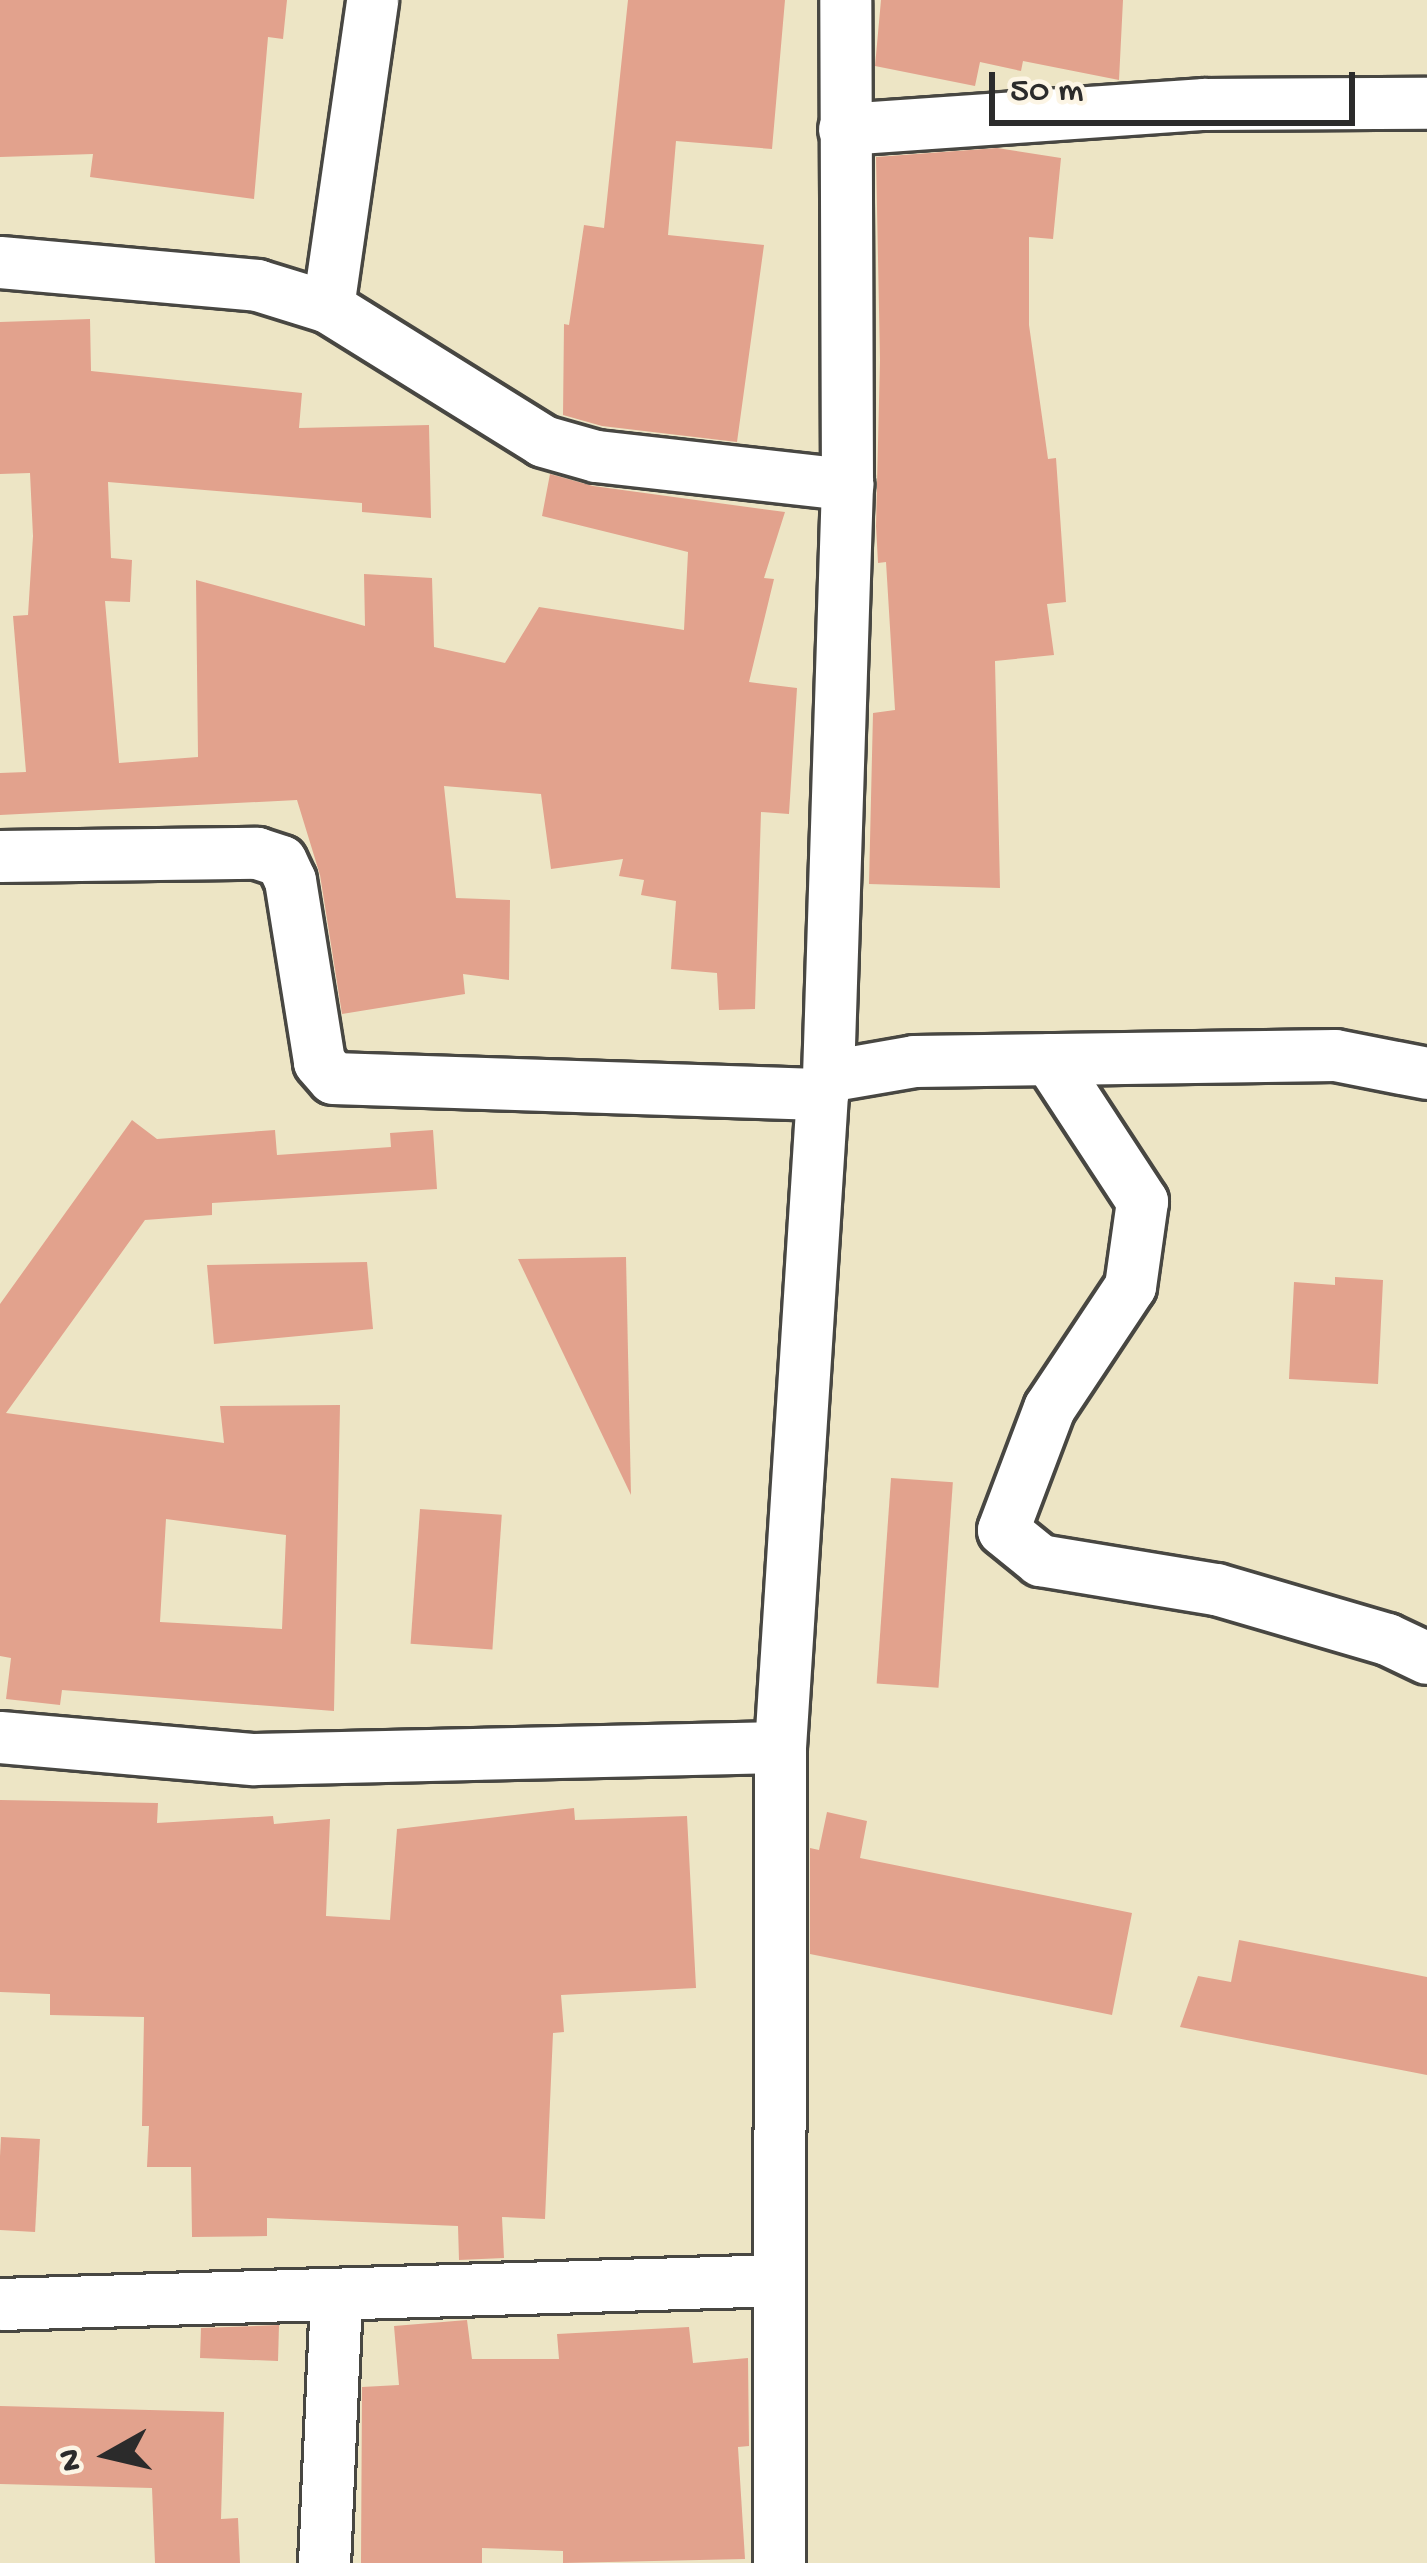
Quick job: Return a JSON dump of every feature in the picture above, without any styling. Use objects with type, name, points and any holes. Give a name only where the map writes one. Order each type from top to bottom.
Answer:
[{"type":"street","points":[[328,307],[372,0]]},
{"type":"street","points":[[779,2563],[780,1747],[825,1085],[847,484],[845,0]]},
{"type":"street","points":[[844,129],[1204,104],[1427,103]]},
{"type":"street","points":[[0,262],[256,285],[328,307],[543,441],[596,456],[847,484]]},
{"type":"street","points":[[0,856],[257,853],[281,861],[290,880],[319,1062],[333,1078],[825,1085],[914,1061],[1335,1055],[1427,1072]]},
{"type":"street","points":[[1049,1059],[1142,1201],[1130,1286],[1049,1408],[1003,1530],[1040,1560],[1216,1589],[1387,1639],[1427,1658]]},
{"type":"street","points":[[0,1737],[254,1759],[780,1747]]},
{"type":"street","points":[[0,2304],[779,2280]]},
{"type":"street","points":[[324,2563],[335,2295]]},
{"type":"building","points":[[0,0],[287,0],[283,39],[268,37],[254,199],[90,177],[93,154],[0,157]]},
{"type":"building","points":[[628,0],[785,0],[772,149],[676,141],[668,235],[764,245],[737,442],[602,426],[563,415],[564,324],[569,325],[584,225],[604,228]]},
{"type":"building","points":[[881,0],[1123,0],[1119,80],[1023,61],[1021,71],[980,62],[975,86],[875,66]]},
{"type":"building","points":[[997,148],[1061,158],[1053,239],[1029,237],[1029,325],[1048,459],[1056,458],[1066,602],[1047,604],[1054,655],[995,661],[1000,888],[869,884],[873,713],[895,710],[886,562],[878,563],[876,526],[880,360],[876,157]]},
{"type":"building","points":[[90,319],[91,371],[302,393],[299,428],[429,425],[431,518],[362,512],[362,503],[108,482],[111,558],[132,560],[130,602],[105,601],[119,763],[198,757],[196,580],[365,626],[364,574],[432,578],[434,647],[505,663],[539,607],[684,630],[688,552],[542,516],[550,474],[593,486],[785,512],[764,578],[774,579],[749,682],[797,688],[789,814],[761,812],[755,1009],[719,1010],[717,973],[671,969],[676,901],[641,895],[644,880],[619,876],[623,859],[551,869],[541,794],[444,786],[456,898],[510,900],[509,980],[463,974],[465,994],[342,1014],[320,875],[297,800],[0,815],[0,773],[26,772],[13,616],[28,615],[33,536],[30,473],[0,474],[0,322]]},
{"type":"building","points":[[132,1120],[157,1139],[275,1130],[277,1155],[391,1147],[390,1133],[433,1130],[437,1189],[212,1203],[212,1215],[145,1220],[6,1413],[224,1443],[220,1406],[340,1405],[334,1711],[62,1690],[60,1705],[6,1699],[11,1658],[0,1656],[0,1304]],"holes":[[[166,1519],[286,1535],[282,1629],[160,1622]]]},
{"type":"building","points":[[626,1257],[631,1495],[518,1259]]},
{"type":"building","points":[[367,1262],[373,1329],[214,1344],[207,1265]]},
{"type":"building","points":[[1335,1277],[1383,1280],[1378,1384],[1289,1379],[1294,1282],[1335,1285]]},
{"type":"building","points":[[891,1478],[953,1482],[938,1688],[877,1683]]},
{"type":"building","points":[[420,1509],[502,1515],[492,1649],[411,1644]]},
{"type":"building","points":[[0,1800],[158,1803],[157,1823],[273,1816],[274,1824],[330,1819],[326,1916],[390,1920],[397,1829],[574,1808],[575,1820],[687,1816],[696,1988],[561,1995],[564,2032],[553,2033],[545,2219],[502,2217],[504,2258],[459,2260],[458,2226],[267,2218],[267,2236],[192,2237],[191,2167],[147,2167],[149,2126],[142,2126],[144,2017],[50,2015],[50,1994],[0,1992]]},
{"type":"building","points":[[827,1812],[867,1821],[860,1858],[1132,1913],[1112,2015],[810,1954],[810,1848],[819,1850]]},
{"type":"building","points":[[1239,1940],[1427,1977],[1427,2075],[1180,2027],[1198,1976],[1231,1982]]},
{"type":"building","points":[[1,2137],[40,2139],[35,2232],[0,2230]]},
{"type":"building","points":[[467,2320],[472,2359],[559,2359],[557,2334],[689,2327],[693,2363],[748,2358],[749,2446],[738,2447],[745,2559],[563,2563],[563,2551],[482,2548],[482,2563],[361,2563],[362,2387],[399,2385],[394,2326]]},
{"type":"building","points":[[279,2325],[278,2361],[200,2358],[201,2328]]},
{"type":"building","points":[[0,2406],[224,2412],[221,2519],[238,2518],[240,2563],[155,2563],[152,2488],[0,2484]]}]
